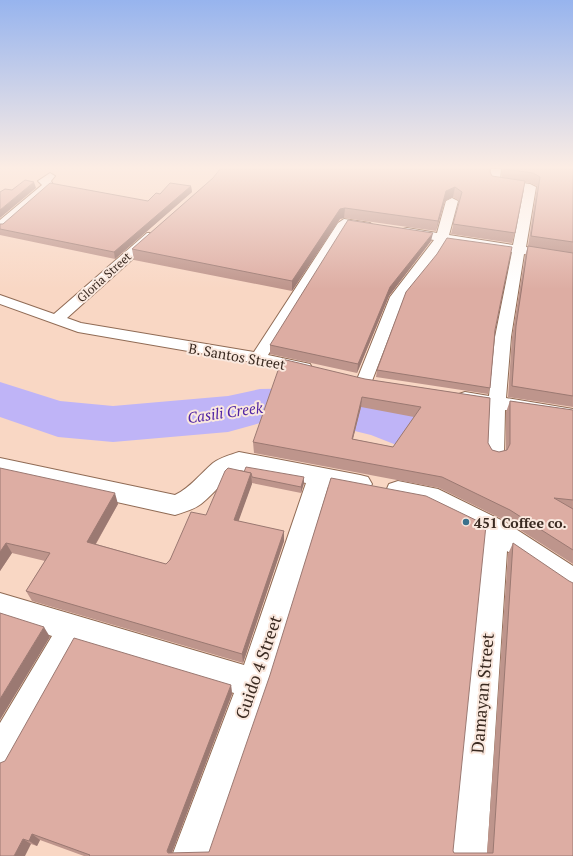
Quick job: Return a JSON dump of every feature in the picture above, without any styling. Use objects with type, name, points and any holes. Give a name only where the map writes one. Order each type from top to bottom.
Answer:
[{"type":"street","points":[[0,226],[20,209]]},
{"type":"street","points":[[364,381],[397,297],[430,256],[442,237],[450,209]]},
{"type":"street","points":[[495,454],[502,337],[526,209]]},
{"type":"street","points":[[258,358],[344,222],[381,228]]},
{"type":"street","name":"Gloria Street","points":[[57,319],[162,226]]},
{"type":"street","points":[[396,230],[573,258]]},
{"type":"street","name":"B. Santos Street","points":[[0,299],[78,327],[258,358],[319,372]]},
{"type":"street","points":[[450,396],[573,415]]},
{"type":"street","points":[[0,467],[175,505],[189,500],[233,462],[239,461],[429,496],[496,530],[573,581]]},
{"type":"street","name":"Guido 4 Street","points":[[192,856],[253,683],[320,476]]},
{"type":"street","name":"Damayan Street","points":[[468,856],[496,530]]},
{"type":"street","points":[[0,606],[253,683]]},
{"type":"street","points":[[0,755],[72,629]]},
{"type":"building","points":[[20,209],[164,209],[114,252],[0,229],[0,224],[3,224]]},
{"type":"building","points":[[178,209],[340,209],[292,281],[132,249]]},
{"type":"building","points":[[352,209],[441,209],[438,221]]},
{"type":"building","points":[[457,209],[520,209],[515,233],[453,224]]},
{"type":"building","points":[[535,209],[573,209],[573,242],[531,236]]},
{"type":"building","points":[[348,220],[433,233],[390,287],[358,364],[270,345]]},
{"type":"building","points":[[447,238],[512,247],[495,330],[490,388],[377,370],[406,292],[437,254]]},
{"type":"building","points":[[528,246],[573,253],[573,396],[512,386],[516,326]]},
{"type":"building","points":[[282,359],[365,379],[490,398],[488,443],[492,450],[499,452],[507,450],[510,444],[510,401],[573,410],[573,500],[554,498],[573,509],[573,550],[510,510],[442,477],[253,442]],"holes":[[[362,397],[421,407],[393,447],[352,439]]]},
{"type":"building","points":[[246,467],[304,477],[301,487],[252,477],[251,473],[244,472]]},
{"type":"building","points":[[0,468],[115,493],[87,542],[166,564],[170,560],[191,512],[206,515],[225,471],[228,468],[251,473],[234,520],[284,531],[242,654],[26,591],[50,553],[6,543],[0,552]]},
{"type":"building","points":[[331,478],[426,496],[486,525],[454,853],[493,853],[513,543],[573,583],[573,856],[89,856],[90,855],[32,834],[29,841],[23,839],[14,856],[0,856],[0,763],[5,761],[74,638],[231,685],[167,851],[168,853],[209,852],[270,675]]},
{"type":"building","points":[[0,613],[44,627],[0,699]]},
{"type":"waterway","name":"Casili Creek","points":[[0,399],[58,419],[113,424],[228,414],[260,406],[318,405],[383,420],[422,435],[465,455],[573,515]]},
{"type":"place","name":"451 Coffee co.","points":[[466,522]]}]
